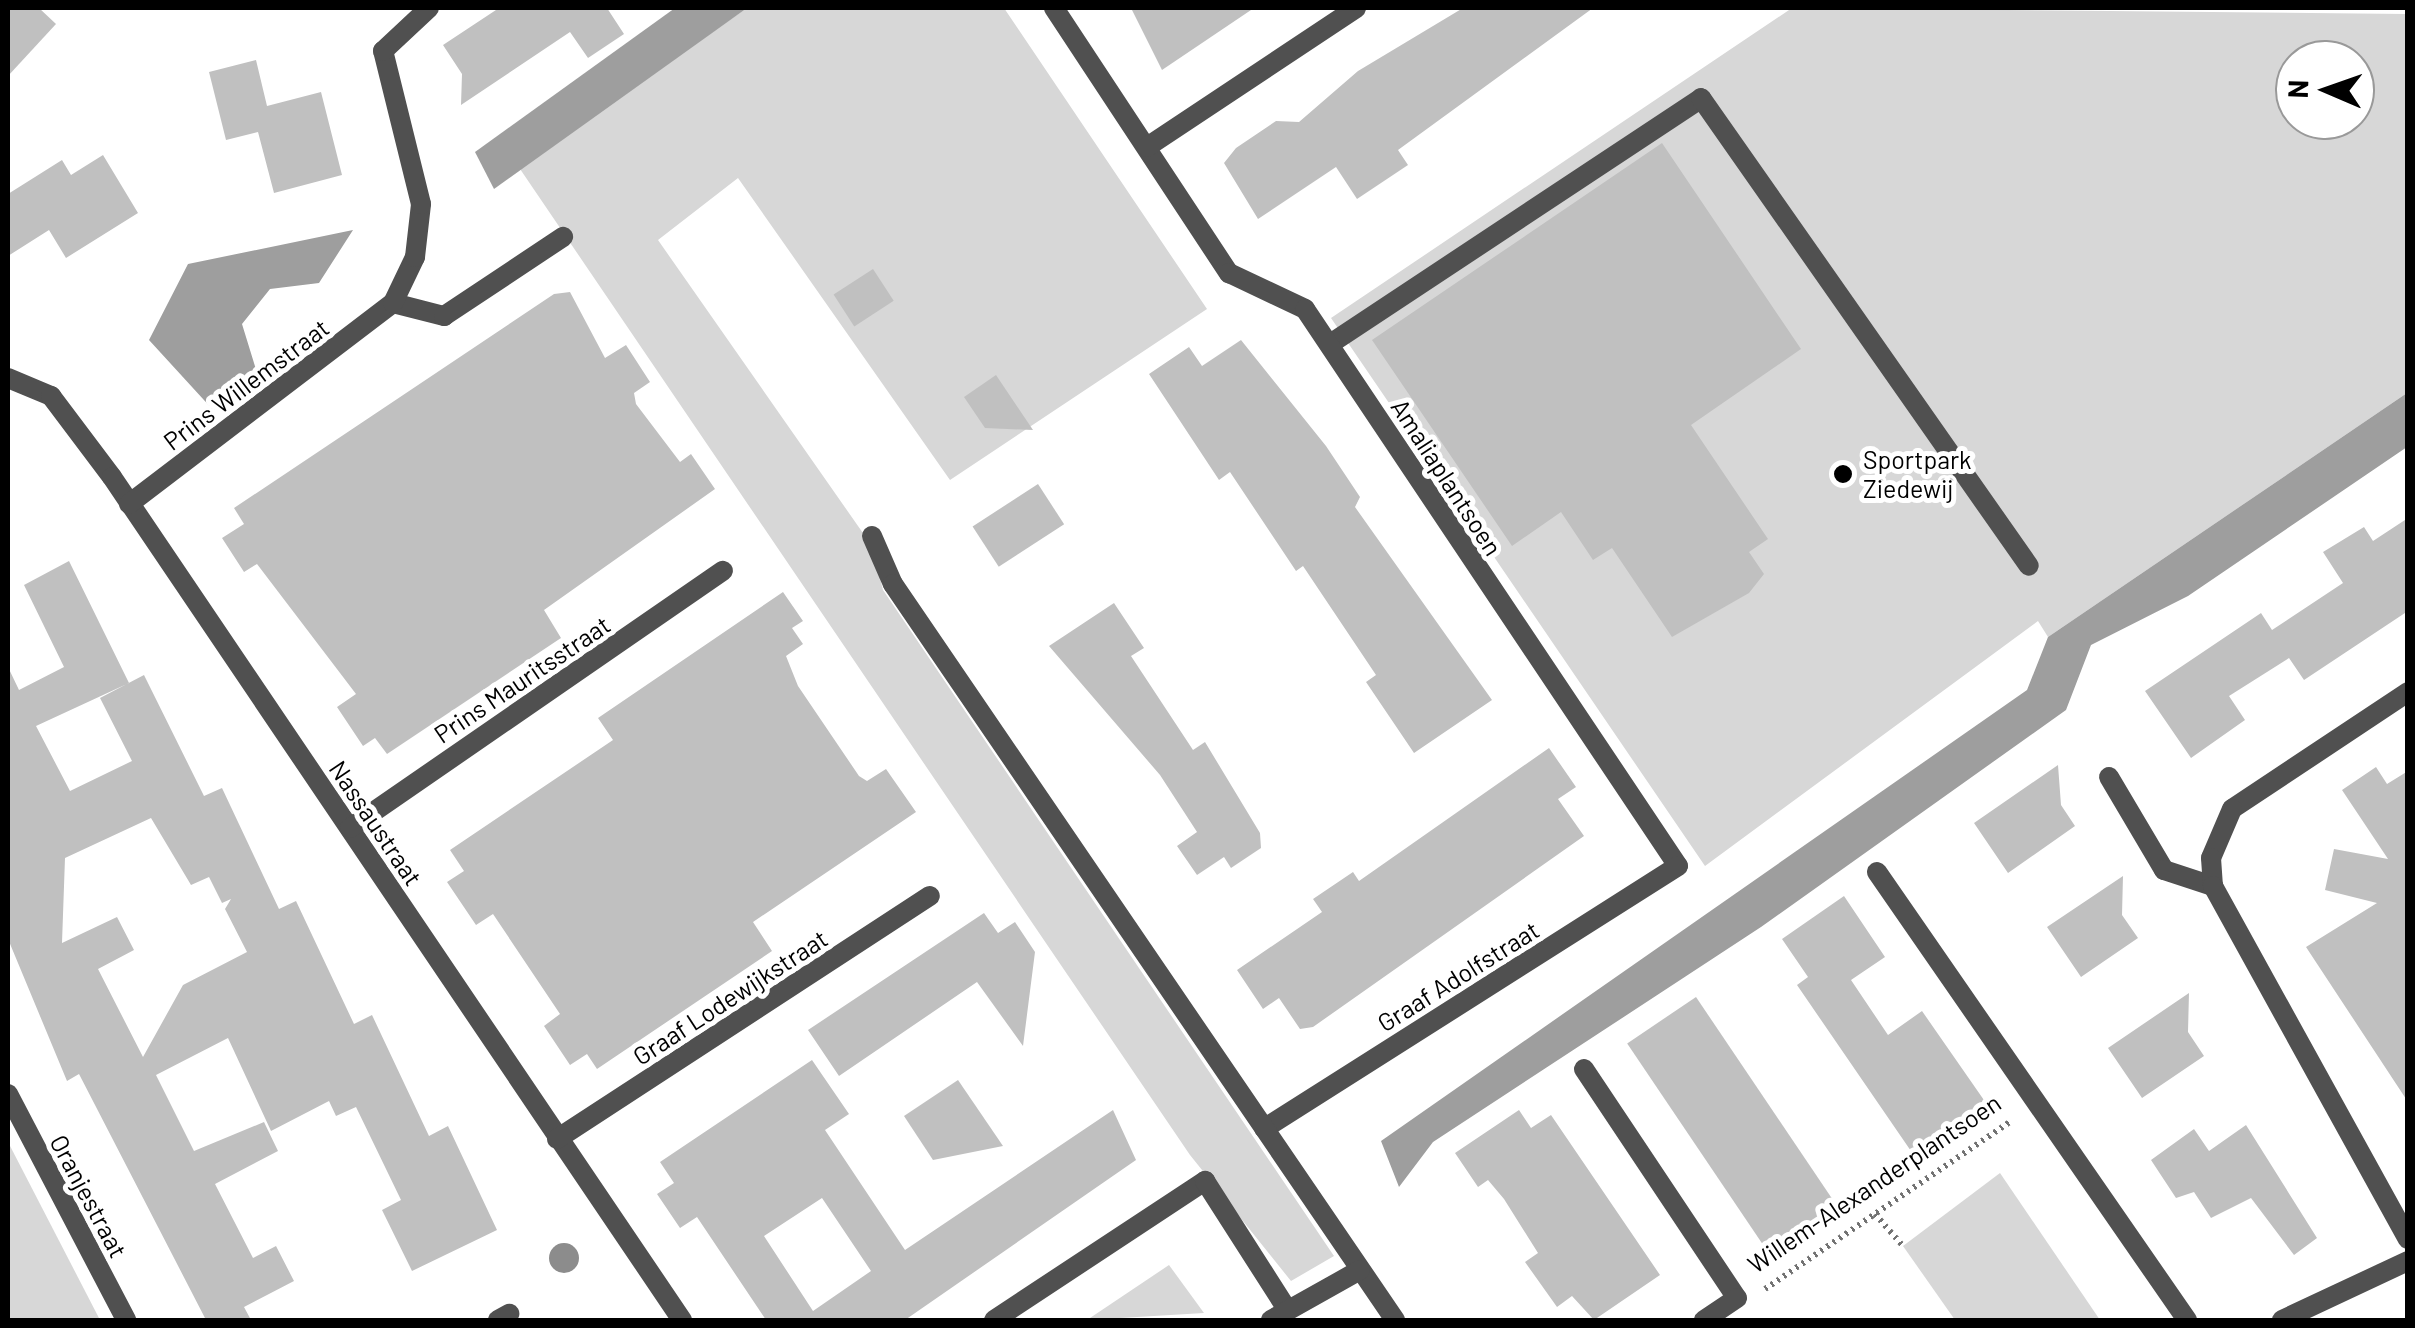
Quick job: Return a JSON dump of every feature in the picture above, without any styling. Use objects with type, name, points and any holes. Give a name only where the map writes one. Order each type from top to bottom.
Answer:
[{"type":"street","name":"Prins Willemstraat","points":[[130,504],[393,303],[415,257],[421,204],[384,50],[429,8]]},
{"type":"street","name":"Amaliaplantsoen","points":[[1054,8],[1229,272],[1306,309],[1678,866]]},
{"type":"street","points":[[1147,147],[1356,8]]},
{"type":"street","points":[[1330,344],[1701,98],[2029,566]]},
{"type":"street","points":[[393,303],[444,316],[563,237]]},
{"type":"street","name":"Nassaustraat","points":[[8,378],[51,396],[130,504],[682,1320]]},
{"type":"street","points":[[872,536],[893,584],[1395,1320]]},
{"type":"street","name":"Prins Mauritsstraat","points":[[350,828],[723,571]]},
{"type":"street","points":[[2408,692],[2232,809],[2211,858],[2212,886],[2408,1238]]},
{"type":"street","points":[[2109,777],[2164,870],[2212,886]]},
{"type":"street","name":"Graaf Adolfstraat","points":[[1264,1129],[1678,866]]},
{"type":"street","name":"Willem-Alexanderplantsoen","points":[[1877,872],[2187,1320]]},
{"type":"street","name":"Graaf Lodewijkstraat","points":[[558,1139],[930,896]]},
{"type":"street","name":"Willem-Alexanderplantsoen","points":[[1584,1069],[1738,1298],[1704,1320]]},
{"type":"street","name":"Oranjestraat","points":[[8,1094],[126,1320]]},
{"type":"street","points":[[994,1320],[1204,1182],[1279,1315],[1360,1270]]},
{"type":"street","points":[[2282,1320],[2408,1261]]},
{"type":"path","name":"Willem-Alexanderplantsoen","points":[[1738,1298],[1875,1214],[2036,1103]]},
{"type":"path","points":[[1875,1214],[1903,1246]]},
{"type":"shaded area","points":[[675,8],[747,8],[494,189],[475,152]]},
{"type":"shaded area","points":[[747,8],[1004,8],[1207,309],[950,480],[738,178],[658,240],[872,546],[883,590],[1334,1256],[1291,1281],[1190,1155],[518,166]]},
{"type":"shaded area","name":"Sportpark Ziedewij","points":[[1792,8],[2407,14],[2407,393],[2048,637],[2038,621],[1705,866],[1331,318]]},
{"type":"shaded area","points":[[353,230],[319,283],[270,289],[242,324],[258,376],[214,411],[149,340],[188,264]]},
{"type":"shaded area","points":[[2407,393],[2407,447],[2188,596],[2091,645],[2066,710],[1761,927],[1433,1142],[1399,1187],[1381,1141],[2027,690],[2048,637]]},
{"type":"shaded area","points":[[8,1142],[100,1320],[8,1320]]},
{"type":"shaded area","points":[[2000,1173],[2100,1320],[1955,1320],[1903,1246]]},
{"type":"shaded area","points":[[1169,1265],[1204,1313],[1087,1320]]},
{"type":"building","points":[[8,8],[39,8],[56,24],[8,76]]},
{"type":"building","points":[[499,8],[607,8],[624,34],[588,58],[570,32],[461,105],[462,74],[443,45]]},
{"type":"building","points":[[1131,8],[1254,8],[1162,70]]},
{"type":"building","points":[[1463,8],[1593,8],[1398,150],[1408,165],[1357,199],[1336,167],[1258,219],[1224,163],[1236,148],[1276,121],[1299,122],[1358,71]]},
{"type":"building","points":[[256,60],[267,106],[321,92],[342,175],[274,193],[258,132],[226,140],[209,72]]},
{"type":"building","points":[[1662,143],[1801,349],[1691,425],[1768,539],[1749,552],[1764,574],[1749,593],[1672,637],[1612,548],[1593,560],[1561,512],[1512,546],[1372,340]]},
{"type":"building","points":[[103,155],[138,213],[66,258],[49,230],[8,256],[8,194],[62,160],[71,175]]},
{"type":"building","points":[[873,269],[894,301],[854,326],[834,295]]},
{"type":"building","points":[[570,292],[605,358],[626,345],[650,382],[634,393],[636,404],[680,462],[691,454],[715,489],[544,610],[561,638],[387,754],[375,738],[363,746],[337,707],[356,694],[257,564],[244,572],[222,538],[244,524],[234,508],[554,294]]},
{"type":"building","points":[[1241,340],[1326,446],[1360,497],[1355,507],[1492,700],[1414,753],[1366,682],[1376,675],[1303,566],[1296,571],[1230,472],[1219,480],[1149,374],[1189,347],[1202,366]]},
{"type":"building","points":[[996,375],[1033,430],[985,428],[964,397]]},
{"type":"building","points":[[1038,484],[1064,524],[999,567],[973,526]]},
{"type":"building","points":[[2408,518],[2408,611],[2304,680],[2289,658],[2229,696],[2245,720],[2191,758],[2145,691],[2261,613],[2272,630],[2343,583],[2323,552],[2364,527],[2373,541]]},
{"type":"building","points":[[69,561],[129,683],[144,675],[204,796],[222,788],[279,909],[296,901],[354,1024],[372,1015],[429,1136],[448,1126],[497,1230],[412,1271],[382,1210],[401,1200],[356,1107],[336,1116],[329,1101],[271,1131],[228,1038],[156,1075],[194,1151],[264,1122],[278,1151],[215,1184],[253,1258],[276,1246],[294,1281],[244,1307],[251,1320],[206,1320],[79,1074],[67,1081],[8,939],[8,667],[19,690],[64,667],[24,585]],"holes":[[[126,684],[100,698],[132,761],[70,791],[36,726]],[[151,818],[191,885],[209,877],[222,903],[231,899],[225,909],[247,952],[183,985],[143,1057],[98,969],[134,950],[117,917],[62,943],[65,858]]]},
{"type":"building","points":[[783,592],[803,621],[792,628],[803,644],[786,656],[798,686],[859,776],[867,781],[886,769],[916,812],[753,922],[772,951],[597,1069],[587,1054],[570,1065],[544,1026],[560,1014],[493,914],[476,925],[447,882],[464,871],[450,850],[613,740],[598,718]]},
{"type":"building","points":[[1114,603],[1144,648],[1131,656],[1193,750],[1205,742],[1260,833],[1261,848],[1231,868],[1224,857],[1197,875],[1177,846],[1197,832],[1160,775],[1049,646]]},
{"type":"building","points":[[1549,748],[1576,787],[1558,799],[1584,836],[1313,1027],[1300,1029],[1279,998],[1263,1009],[1237,970],[1322,912],[1313,899],[1353,872],[1359,881]]},
{"type":"building","points":[[2058,765],[2061,805],[2075,826],[2008,873],[1974,823]]},
{"type":"building","points":[[2376,767],[2387,784],[2408,771],[2408,1102],[2306,947],[2377,903],[2325,890],[2334,849],[2388,859],[2342,790]]},
{"type":"building","points":[[2123,876],[2122,915],[2138,938],[2081,977],[2047,927]]},
{"type":"building","points":[[1844,896],[1885,957],[1851,980],[1888,1035],[1922,1011],[1986,1103],[1913,1154],[1797,985],[1808,977],[1782,939]]},
{"type":"building","points":[[984,913],[998,933],[1015,922],[1035,952],[1023,1046],[977,982],[839,1076],[808,1030]]},
{"type":"building","points":[[2189,993],[2188,1032],[2204,1056],[2142,1098],[2108,1048]]},
{"type":"building","points":[[1696,997],[1836,1205],[1768,1252],[1627,1043]]},
{"type":"building","points":[[812,1060],[849,1114],[825,1130],[905,1250],[1113,1110],[1136,1160],[905,1320],[766,1320],[697,1217],[680,1228],[657,1194],[674,1183],[660,1162]],"holes":[[[822,1198],[871,1271],[813,1311],[764,1236]]]},
{"type":"building","points":[[958,1080],[1003,1146],[933,1160],[904,1116]]},
{"type":"building","points":[[1519,1110],[1531,1128],[1551,1115],[1660,1275],[1594,1320],[1572,1296],[1557,1307],[1525,1262],[1538,1253],[1504,1199],[1488,1180],[1478,1187],[1455,1153]]},
{"type":"building","points":[[2246,1125],[2317,1238],[2294,1255],[2251,1198],[2211,1218],[2194,1192],[2176,1198],[2151,1160],[2194,1129],[2209,1151]]},
{"type":"place","name":"Sportpark Ziedewij","points":[[1843,474]]}]
